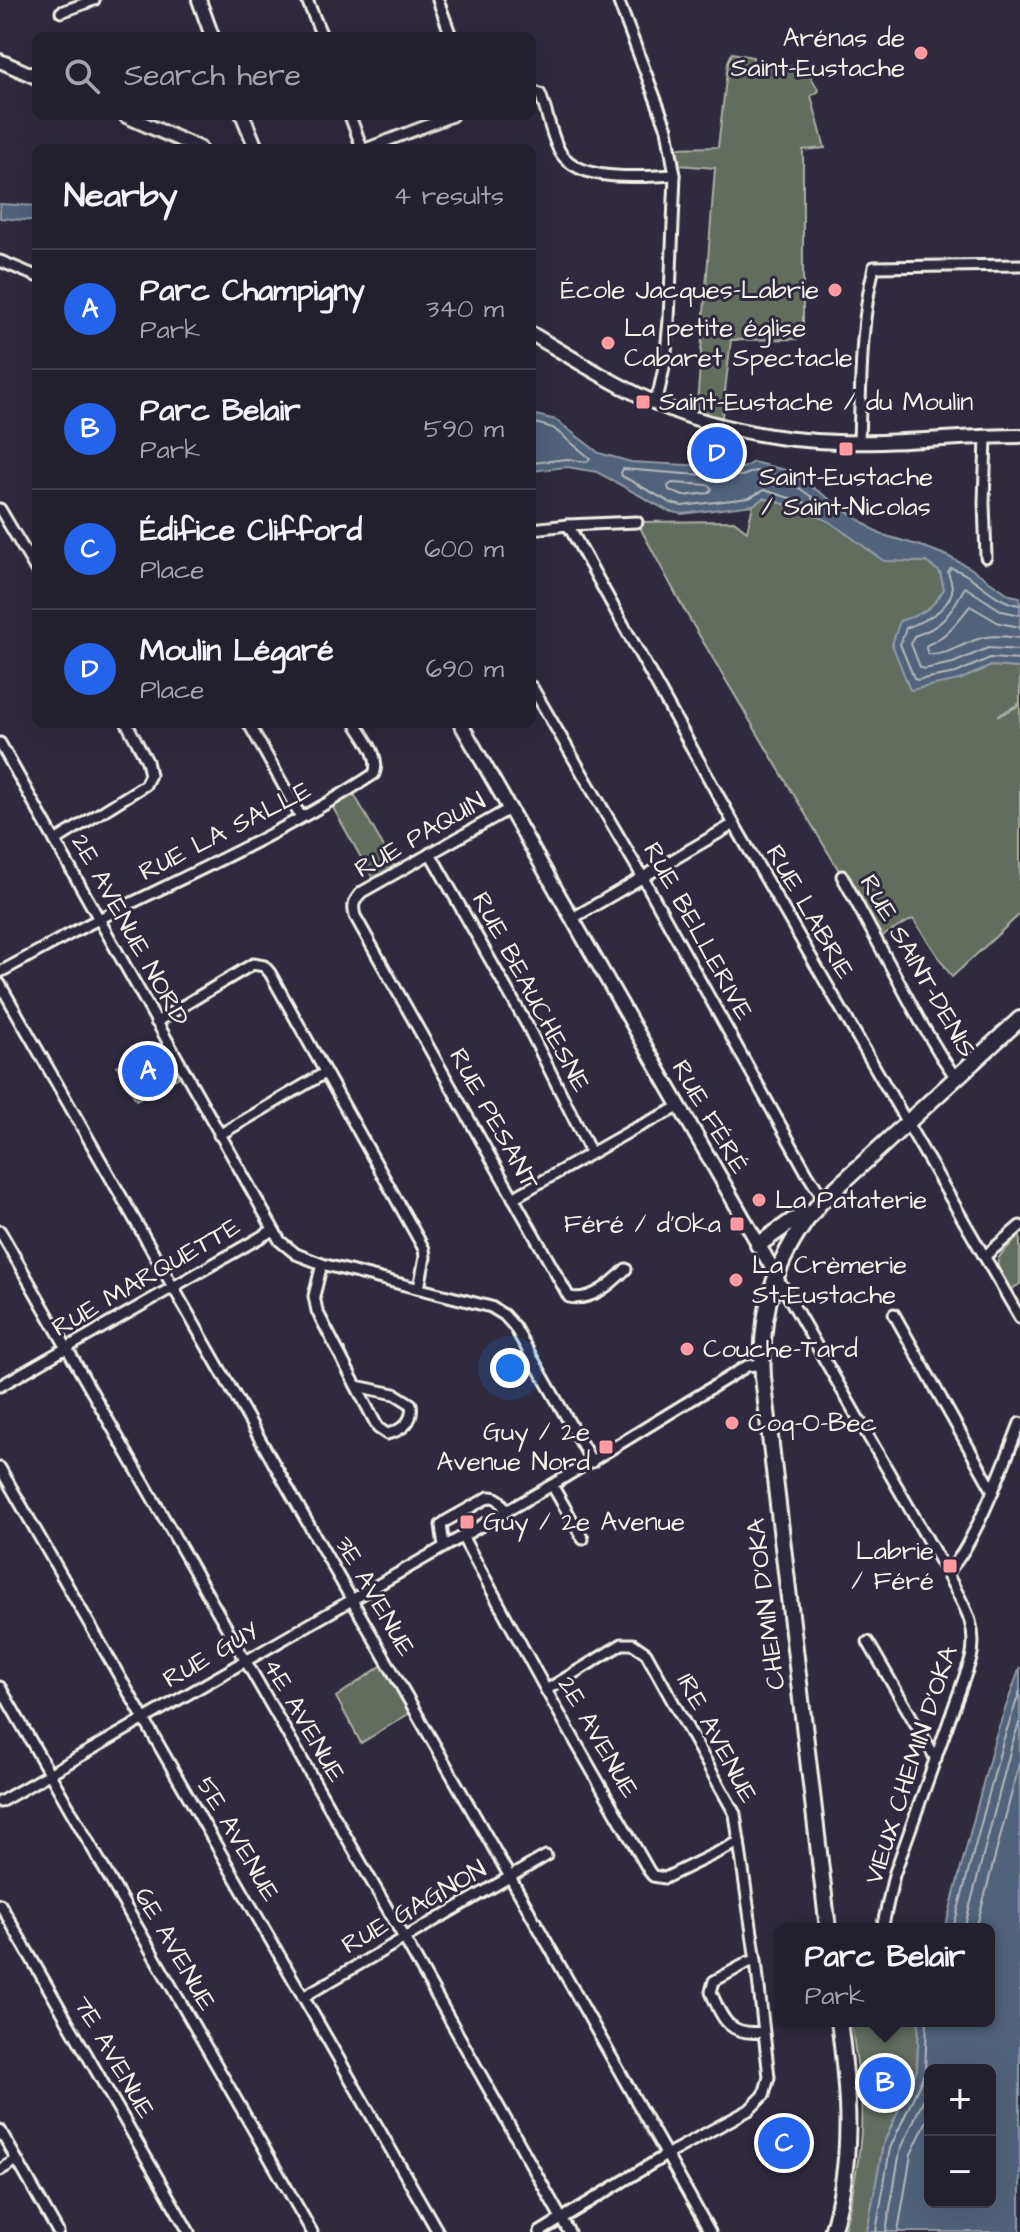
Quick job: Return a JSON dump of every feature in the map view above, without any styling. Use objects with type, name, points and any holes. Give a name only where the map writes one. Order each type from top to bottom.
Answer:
[{"type":"main road","name":"CHEMIN D'OKA","points":[[827,1923],[762,1364],[764,1317],[776,1275],[795,1236],[825,1197],[1020,1019]]},
{"type":"main road","points":[[758,1245],[792,1221],[811,1214]]},
{"type":"main road","points":[[832,2232],[849,2137],[840,2027]]},
{"type":"street","points":[[61,12],[94,0]]},
{"type":"street","points":[[199,0],[211,32]]},
{"type":"street","points":[[307,0],[320,32]]},
{"type":"street","points":[[438,0],[450,32]]},
{"type":"street","points":[[618,0],[667,129],[675,175],[669,320],[665,363],[654,401]]},
{"type":"street","points":[[0,61],[32,75]]},
{"type":"street","points":[[536,92],[540,94],[558,148],[564,158],[578,168],[607,176],[675,175]]},
{"type":"street","points":[[135,120],[190,144]]},
{"type":"street","points":[[245,120],[254,144]]},
{"type":"street","points":[[352,120],[360,144]]},
{"type":"street","points":[[378,144],[442,120]]},
{"type":"street","points":[[0,261],[32,274]]},
{"type":"street","points":[[859,442],[867,293],[874,267],[1020,265]]},
{"type":"street","points":[[536,336],[654,401],[693,418],[729,427],[792,439],[859,442],[1020,436]]},
{"type":"street","points":[[986,436],[986,557]]},
{"type":"street","points":[[0,509],[32,563]]},
{"type":"street","points":[[536,529],[637,522]]},
{"type":"street","name":"RUE LABRIE","points":[[568,525],[734,824],[1020,1318]]},
{"type":"street","name":"RUE BELLERIVE","points":[[536,694],[642,876],[807,1173],[825,1197]]},
{"type":"street","points":[[55,841],[145,785],[150,775],[147,761],[129,728]]},
{"type":"street","points":[[251,728],[301,817]]},
{"type":"street","name":"RUE LA SALLE","points":[[0,972],[342,796],[374,774],[377,764],[358,728]]},
{"type":"street","name":"RUE FÉRÉ","points":[[463,728],[946,1572]]},
{"type":"street","name":"2E AVENUE NORD","points":[[0,743],[280,1241],[296,1254],[322,1264],[491,1307],[504,1315],[514,1326],[592,1462]]},
{"type":"street","name":"RUE PAQUIN","points":[[354,902],[362,892],[511,808]]},
{"type":"street","points":[[573,918],[734,824]]},
{"type":"street","name":"RUE BEAUCHESNE","points":[[430,853],[527,1025],[591,1153]]},
{"type":"street","name":"RUE SAINT-DENIS","points":[[842,876],[920,1021],[956,1078]]},
{"type":"street","name":"RUE PESANT","points":[[354,902],[355,916],[569,1297],[580,1299],[608,1286],[626,1269]]},
{"type":"street","points":[[156,1022],[246,968],[258,964],[264,966],[424,1249],[419,1288]]},
{"type":"street","name":"3E AVENUE","points":[[0,984],[710,2232]]},
{"type":"street","points":[[219,1135],[325,1073]]},
{"type":"street","points":[[513,1198],[679,1107]]},
{"type":"street","points":[[985,1256],[1020,1226]]},
{"type":"street","name":"RUE MARQUETTE","points":[[0,1386],[273,1230]]},
{"type":"street","name":"4E AVENUE","points":[[0,1231],[569,2232]]},
{"type":"street","points":[[322,1264],[314,1296],[317,1311],[356,1386],[378,1428],[387,1434],[398,1432],[409,1422],[413,1413],[411,1404],[395,1394],[356,1386]]},
{"type":"street","points":[[894,1314],[993,1491]]},
{"type":"street","name":"RUE GUY","points":[[0,1802],[592,1462],[747,1366],[762,1364]]},
{"type":"street","points":[[946,1572],[953,1568],[962,1554],[993,1491],[1020,1423]]},
{"type":"street","name":"5E AVENUE","points":[[0,1468],[438,2232]]},
{"type":"street","points":[[552,1485],[583,1539]]},
{"type":"street","points":[[444,1546],[441,1525],[446,1521],[489,1497],[499,1500],[506,1511]]},
{"type":"street","name":"2E AVENUE","points":[[462,1536],[653,1876],[665,1878],[739,1842]]},
{"type":"street","name":"VIEUX CHEMIN D'OKA","points":[[883,1923],[894,1875],[975,1642],[970,1619],[946,1572]]},
{"type":"street","points":[[868,1642],[936,1759]]},
{"type":"street","name":"1RE AVENUE","points":[[546,1690],[622,1644],[633,1644],[646,1653],[735,1814],[769,2077],[764,2095],[749,2110],[666,2155]]},
{"type":"street","name":"6E AVENUE","points":[[0,1687],[312,2232]]},
{"type":"street","name":"RUE GAGNON","points":[[303,1997],[546,1856]]},
{"type":"street","name":"7E AVENUE","points":[[0,1904],[189,2232]]},
{"type":"street","points":[[756,1961],[714,1981],[711,1992],[728,2024],[746,2034],[763,2032]]},
{"type":"street","points":[[0,2130],[58,2232]]},
{"type":"street","points":[[540,2232],[666,2155]]},
{"type":"street","points":[[0,2170],[17,2160]]},
{"type":"green space","points":[[732,53],[753,57],[753,65],[805,67],[819,91],[811,96],[825,148],[803,150],[803,332],[800,339],[731,340],[721,425],[696,418],[715,168],[678,165],[671,148],[718,147],[728,62]]},
{"type":"green space","points":[[764,498],[829,521],[884,560],[926,562],[940,572],[944,589],[931,607],[900,621],[959,680],[991,666],[1020,668],[1020,703],[998,716],[1020,705],[1020,914],[952,977],[913,919],[879,938],[686,613],[637,522],[734,521],[747,531],[753,505]]},
{"type":"green space","points":[[354,794],[395,867],[373,879],[332,806]]},
{"type":"green space","points":[[161,1043],[179,1077],[136,1100],[117,1066]]},
{"type":"green space","points":[[1020,1235],[1020,1284],[1010,1290],[999,1271],[998,1260]]},
{"type":"green space","points":[[387,1662],[415,1710],[361,1743],[336,1697]]},
{"type":"green space","points":[[852,2027],[919,2027],[917,2070],[883,2145],[867,2232],[844,2232],[860,2147],[861,2096]]},
{"type":"water","points":[[0,204],[32,206],[32,221],[0,218]]},
{"type":"water","points":[[536,415],[556,420],[599,453],[631,462],[743,468],[753,462],[789,471],[880,534],[945,555],[1010,595],[1020,597],[1020,668],[991,666],[959,680],[910,690],[892,644],[900,621],[926,610],[944,589],[940,572],[926,562],[884,561],[829,521],[764,498],[753,505],[682,514],[668,511],[597,472],[567,467],[536,471]]},
{"type":"water","points":[[1020,1667],[1020,2232],[867,2232],[883,2145],[917,2070],[919,2027],[995,2027],[995,1923],[947,1923],[995,1738]]},
{"type":"place","name":"Arénas de Saint-Eustache","points":[[921,53]]},
{"type":"place","name":"École Jacques-Labrie","points":[[835,290]]},
{"type":"place","name":"La petite église Cabaret Spectacle","points":[[608,343]]},
{"type":"place","name":"Saint-Eustache / du Moulin","points":[[643,402]]},
{"type":"place","name":"Saint-Eustache / Saint-Nicolas","points":[[846,449]]},
{"type":"place","name":"Moulin Légaré","points":[[717,453]]},
{"type":"place","name":"Parc Champigny","points":[[148,1071]]},
{"type":"place","name":"La Pataterie","points":[[759,1200]]},
{"type":"place","name":"Féré / d'Oka","points":[[737,1224]]},
{"type":"place","name":"La Crèmerie St-Eustache","points":[[736,1280]]},
{"type":"place","name":"Couche-Tard","points":[[687,1349]]},
{"type":"place","name":"Coq-O-Bec","points":[[732,1423]]},
{"type":"place","name":"Guy / 2e Avenue Nord","points":[[606,1447]]},
{"type":"place","name":"Guy / 2e Avenue","points":[[467,1522]]},
{"type":"place","name":"Labrie / Féré","points":[[950,1566]]},
{"type":"place","name":"Parc Belair","points":[[885,2083]]},
{"type":"place","name":"Édifice Clifford","points":[[784,2143]]}]
